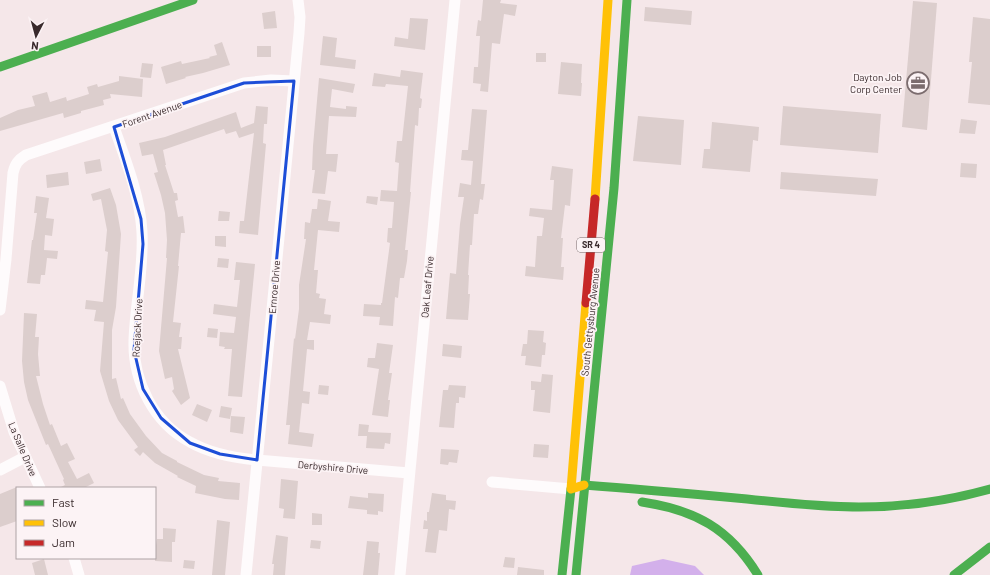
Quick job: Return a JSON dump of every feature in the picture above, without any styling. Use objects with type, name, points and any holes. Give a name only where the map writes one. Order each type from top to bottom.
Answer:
[{"type":"main road","points":[[0,67],[193,0]]},
{"type":"main road","name":"South Gettysburg Avenue","points":[[562,575],[597,175],[608,0]]},
{"type":"main road","name":"South Gettysburg Avenue","points":[[576,575],[614,188],[627,0]]},
{"type":"main road","points":[[570,489],[584,485],[821,506],[860,508],[923,503],[990,489]]},
{"type":"main road","points":[[570,489],[583,497],[595,498]]},
{"type":"main road","points":[[632,501],[669,506],[702,518],[732,540],[745,555],[758,575]]},
{"type":"main road","points":[[954,575],[990,547]]},
{"type":"street","name":"Ernroe Drive","points":[[246,575],[299,33],[300,17],[298,0]]},
{"type":"street","name":"Oak Leaf Drive","points":[[400,575],[455,0]]},
{"type":"street","name":"Forent Avenue","points":[[0,310],[13,173],[16,163],[26,155],[244,83],[271,80],[294,81]]},
{"type":"street","name":"Roejack Drive","points":[[114,127],[136,194],[141,219],[143,244],[134,350],[137,370],[143,389],[161,418],[174,432],[186,440],[207,450],[220,454],[257,460]]},
{"type":"street","name":"La Salle Drive","points":[[0,386],[14,432],[40,487]]},
{"type":"street","points":[[0,470],[25,457]]},
{"type":"street","name":"Derbyshire Drive","points":[[257,460],[409,474]]},
{"type":"street","points":[[492,482],[570,489]]},
{"type":"street","points":[[75,559],[79,575]]},
{"type":"highlighted area","points":[[294,81],[257,460],[220,454],[190,443],[161,418],[143,389],[134,350],[143,244],[141,219],[114,127],[244,83]]},
{"type":"shaded area","points":[[663,559],[695,566],[704,575],[630,575],[632,566]]},
{"type":"building","points":[[483,0],[501,0],[500,3],[517,5],[515,16],[504,14],[500,44],[492,43],[488,92],[480,91],[481,84],[473,83],[474,67],[478,67],[480,36],[476,36],[478,20],[481,21]]},
{"type":"building","name":"Dayton Job Corp Center","points":[[913,1],[937,3],[927,130],[902,127]]},
{"type":"building","points":[[645,7],[692,11],[691,25],[644,21]]},
{"type":"building","points":[[275,11],[277,28],[264,29],[262,13]]},
{"type":"building","points":[[973,17],[990,19],[990,105],[968,103],[972,62],[969,62]]},
{"type":"building","points":[[410,18],[428,19],[425,50],[394,46],[395,37],[408,39]]},
{"type":"building","points":[[323,36],[337,38],[335,57],[356,60],[355,69],[320,65]]},
{"type":"building","points":[[222,42],[230,65],[185,77],[186,78],[166,84],[161,67],[181,61],[182,64],[210,58],[209,57],[217,55],[214,45]]},
{"type":"building","points":[[257,46],[271,46],[271,57],[257,57]]},
{"type":"building","points":[[536,53],[546,53],[546,62],[536,62]]},
{"type":"building","points":[[561,62],[582,64],[581,96],[558,94]]},
{"type":"building","points":[[142,63],[153,64],[151,78],[140,77]]},
{"type":"building","points":[[401,70],[423,73],[420,98],[422,99],[421,108],[419,108],[418,126],[415,125],[411,192],[405,250],[408,250],[407,261],[404,278],[400,278],[398,298],[395,297],[393,326],[379,325],[380,317],[363,316],[364,304],[381,305],[382,303],[390,243],[387,242],[388,228],[392,228],[394,202],[380,201],[381,190],[397,191],[399,163],[395,162],[397,141],[402,141],[408,86],[386,84],[385,87],[372,86],[374,73],[400,77]]},
{"type":"building","points":[[119,76],[143,79],[142,97],[110,94],[111,98],[103,100],[104,105],[81,111],[81,113],[64,118],[63,113],[0,131],[0,118],[18,110],[35,106],[32,96],[47,92],[50,102],[66,97],[67,101],[89,94],[87,87],[97,84],[98,87],[119,81]]},
{"type":"building","points":[[319,78],[355,84],[353,93],[332,89],[330,107],[346,109],[346,106],[357,107],[356,117],[329,116],[326,154],[338,154],[336,172],[328,171],[325,194],[312,193],[315,170],[312,170],[313,146]]},
{"type":"building","points":[[256,106],[268,107],[267,124],[264,124],[263,143],[266,144],[258,235],[239,233],[240,221],[244,221],[254,133],[239,138],[236,131],[226,134],[224,129],[163,150],[165,165],[174,193],[177,193],[178,200],[175,201],[178,217],[183,216],[185,233],[181,233],[173,322],[181,323],[179,337],[182,337],[181,349],[178,349],[190,398],[181,405],[172,391],[174,389],[172,377],[165,379],[159,351],[167,258],[165,213],[154,173],[158,172],[153,154],[142,156],[139,143],[165,137],[236,112],[241,128],[254,123]]},
{"type":"building","points":[[783,106],[881,114],[878,153],[780,145]]},
{"type":"building","points":[[472,109],[487,110],[481,184],[485,184],[483,200],[480,199],[478,214],[474,214],[472,245],[470,245],[468,294],[470,294],[468,320],[446,319],[450,273],[456,274],[464,197],[458,197],[460,183],[471,185],[473,161],[461,160],[462,150],[468,150]]},
{"type":"building","points":[[638,116],[684,120],[681,165],[633,161]]},
{"type":"building","points":[[961,119],[977,121],[975,134],[959,133]]},
{"type":"building","points":[[712,122],[759,127],[758,141],[753,140],[750,172],[702,168],[704,149],[710,149]]},
{"type":"building","points":[[100,159],[102,171],[86,174],[84,162]]},
{"type":"building","points":[[961,163],[977,164],[976,178],[960,177]]},
{"type":"building","points":[[552,166],[573,169],[570,206],[565,205],[561,238],[563,238],[561,267],[564,267],[563,280],[525,276],[526,266],[535,267],[537,236],[542,236],[544,218],[529,216],[530,208],[552,210],[554,180],[550,180]]},
{"type":"building","points":[[68,172],[69,185],[47,188],[46,175]]},
{"type":"building","points":[[781,172],[878,179],[876,196],[780,189]]},
{"type":"building","points":[[110,188],[116,205],[121,234],[116,307],[112,330],[112,379],[116,378],[121,399],[123,398],[130,414],[146,436],[162,453],[204,475],[219,478],[218,481],[240,483],[239,500],[225,499],[195,493],[196,486],[177,477],[178,476],[155,463],[143,452],[140,456],[134,450],[138,447],[118,420],[109,401],[100,371],[104,322],[94,321],[96,310],[85,309],[86,300],[103,302],[108,252],[105,251],[107,230],[101,199],[93,201],[91,194]]},
{"type":"building","points":[[36,196],[49,198],[46,218],[54,219],[52,236],[45,235],[44,250],[58,251],[57,259],[47,258],[45,275],[41,275],[40,284],[27,283],[37,213],[34,213]]},
{"type":"building","points":[[367,196],[378,197],[377,205],[366,203]]},
{"type":"building","points":[[318,199],[331,201],[328,221],[340,222],[339,232],[318,230],[314,270],[318,270],[316,293],[320,294],[319,298],[326,299],[324,314],[331,315],[330,324],[310,322],[307,340],[314,340],[314,350],[307,349],[303,391],[310,392],[309,404],[302,403],[299,432],[314,434],[312,447],[288,444],[290,425],[286,425],[294,338],[295,339],[299,309],[299,285],[306,239],[304,239],[305,222],[310,223],[312,209],[317,209]]},
{"type":"building","points":[[219,211],[230,212],[229,221],[218,221]]},
{"type":"building","points":[[215,236],[226,236],[226,247],[215,246]]},
{"type":"building","points":[[218,258],[229,259],[228,268],[217,267]]},
{"type":"building","points":[[236,262],[255,264],[242,397],[228,396],[232,349],[224,349],[225,347],[219,346],[220,332],[234,333],[236,317],[213,314],[214,304],[237,307],[240,280],[234,280]]},
{"type":"building","points":[[24,313],[37,314],[35,337],[39,337],[38,354],[40,376],[36,376],[50,425],[52,424],[61,446],[67,443],[75,459],[68,462],[77,479],[89,473],[94,483],[86,487],[61,487],[65,485],[64,479],[48,444],[46,445],[28,400],[24,382],[22,361]]},
{"type":"building","points":[[208,328],[218,329],[217,338],[207,337]]},
{"type":"building","points":[[528,330],[544,331],[543,342],[546,343],[545,355],[542,355],[541,367],[525,365],[526,356],[521,356],[523,344],[527,344]]},
{"type":"building","points":[[377,343],[393,345],[389,373],[392,373],[388,400],[390,400],[388,417],[372,415],[379,369],[367,367],[368,358],[375,358]]},
{"type":"building","points":[[443,344],[462,346],[461,358],[442,356]]},
{"type":"building","points":[[542,374],[553,375],[550,413],[533,411],[535,390],[531,390],[531,381],[541,382]]},
{"type":"building","points":[[319,385],[329,386],[328,395],[318,394]]},
{"type":"building","points":[[449,385],[466,386],[465,398],[459,397],[459,403],[456,403],[454,428],[439,427],[443,390],[448,390]]},
{"type":"building","points":[[197,404],[212,410],[207,422],[192,415]]},
{"type":"building","points":[[221,406],[232,408],[230,419],[219,417]]},
{"type":"building","points":[[231,416],[245,417],[243,434],[230,432]]},
{"type":"building","points":[[359,424],[369,425],[368,432],[391,433],[390,444],[385,443],[384,449],[366,448],[367,436],[358,436]]},
{"type":"building","points":[[534,444],[549,445],[548,458],[533,457]]},
{"type":"building","points":[[441,449],[459,450],[457,463],[449,462],[448,465],[440,464]]},
{"type":"building","points":[[281,479],[298,481],[295,519],[283,518],[284,509],[279,508]]},
{"type":"building","points":[[16,487],[16,521],[0,527],[0,494]]},
{"type":"building","points":[[368,493],[384,494],[383,512],[378,511],[378,515],[367,514],[367,510],[348,508],[350,496],[368,498]]},
{"type":"building","points":[[432,493],[446,495],[446,500],[456,501],[455,510],[449,509],[447,531],[439,530],[436,553],[425,552],[428,529],[423,529],[424,520],[427,521],[427,512],[429,512]]},
{"type":"building","points":[[312,513],[322,514],[322,525],[312,525]]},
{"type":"building","points":[[217,520],[230,522],[225,575],[212,575]]},
{"type":"building","points":[[163,528],[176,529],[175,542],[172,542],[172,562],[155,561],[157,539],[163,539]]},
{"type":"building","points":[[276,535],[288,537],[285,575],[273,575],[274,564],[272,564]]},
{"type":"building","points":[[311,540],[321,541],[320,549],[310,548]]},
{"type":"building","points":[[367,541],[379,542],[378,553],[380,553],[378,575],[363,575]]},
{"type":"building","points":[[505,557],[515,558],[514,568],[503,567]]},
{"type":"building","points":[[44,559],[48,575],[35,575],[32,563]]},
{"type":"building","points":[[184,560],[195,561],[194,569],[183,568]]},
{"type":"building","points":[[518,567],[544,570],[544,575],[517,575]]},
{"type":"traffic: fast","points":[[0,67],[193,0]]},
{"type":"traffic: fast","points":[[576,575],[614,188],[627,0]]},
{"type":"traffic: fast","points":[[584,485],[803,504],[859,507],[892,506],[925,502],[958,497],[990,489]]},
{"type":"traffic: fast","points":[[562,575],[571,489]]},
{"type":"traffic: fast","points":[[642,502],[678,510],[709,524],[723,533],[735,545],[758,575]]},
{"type":"traffic: fast","points":[[954,575],[990,547]]},
{"type":"traffic: slow","points":[[595,199],[608,0]]},
{"type":"traffic: slow","points":[[584,485],[571,489],[586,303]]},
{"type":"traffic: jam","points":[[586,303],[595,199]]},
{"type":"place","name":"Dayton Job Corp Center","points":[[918,83]]}]
